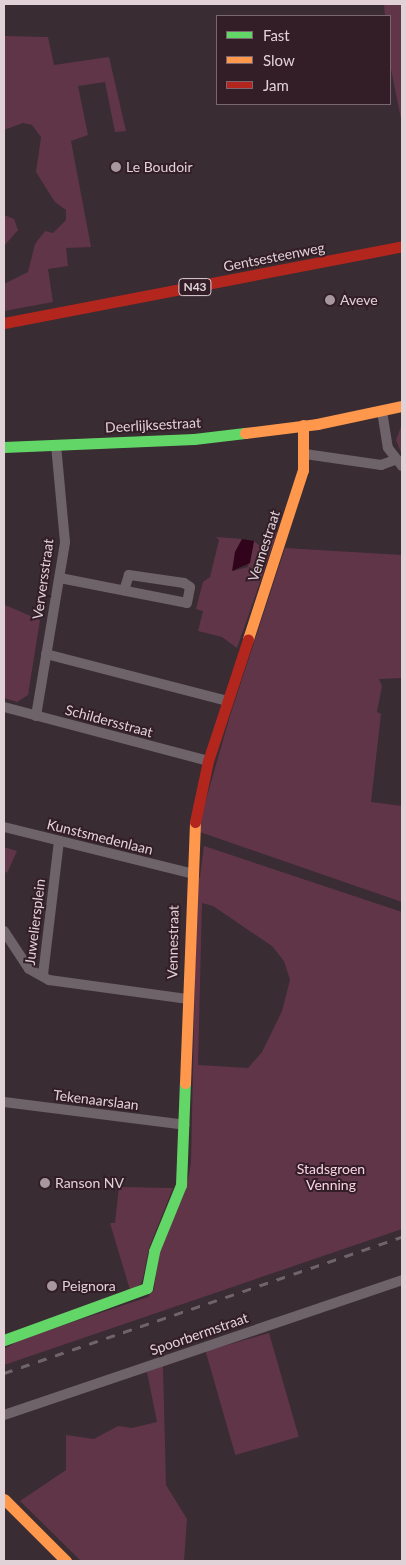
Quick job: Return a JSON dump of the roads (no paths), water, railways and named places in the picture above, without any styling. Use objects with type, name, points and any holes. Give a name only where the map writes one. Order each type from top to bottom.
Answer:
[{"type":"street","name":"Gentsesteenweg","points":[[4,324],[402,246]]},
{"type":"street","name":"Deerlijksestraat","points":[[4,447],[194,439],[303,425],[402,406]]},
{"type":"street","points":[[305,454],[381,465],[399,463],[387,444],[382,411]]},
{"type":"street","name":"Vennestraat","points":[[4,1340],[147,1288],[154,1251],[181,1184],[185,1124],[190,873],[195,818],[208,761],[303,470],[305,454],[303,425]]},
{"type":"street","name":"Verversstraat","points":[[36,716],[60,578],[64,542],[56,445]]},
{"type":"street","points":[[60,578],[186,603],[190,587],[184,583],[129,575],[124,590]]},
{"type":"street","points":[[46,654],[228,701]]},
{"type":"street","name":"Schildersstraat","points":[[4,707],[208,761]]},
{"type":"street","name":"Kunstsmedenlaan","points":[[4,827],[190,873]]},
{"type":"street","name":"Juweliersplein","points":[[4,931],[29,969],[43,975],[59,841]]},
{"type":"street","points":[[43,975],[49,980],[187,999]]},
{"type":"street","name":"Tekenaarslaan","points":[[4,1102],[185,1124]]},
{"type":"street","name":"Spoorbermstraat","points":[[4,1415],[402,1280]]},
{"type":"street","points":[[4,1499],[66,1561]]},
{"type":"railway","points":[[4,1373],[402,1237]]},
{"type":"place","name":"Le Boudoir","points":[[116,167]]},
{"type":"place","name":"Aveve","points":[[330,300]]},
{"type":"place","name":"Ranson NV","points":[[45,1183]]},
{"type":"place","name":"Peignora","points":[[52,1286]]},
{"type":"park label","name":"Stadsgroen Venning","points":[[331,1178]]}]
